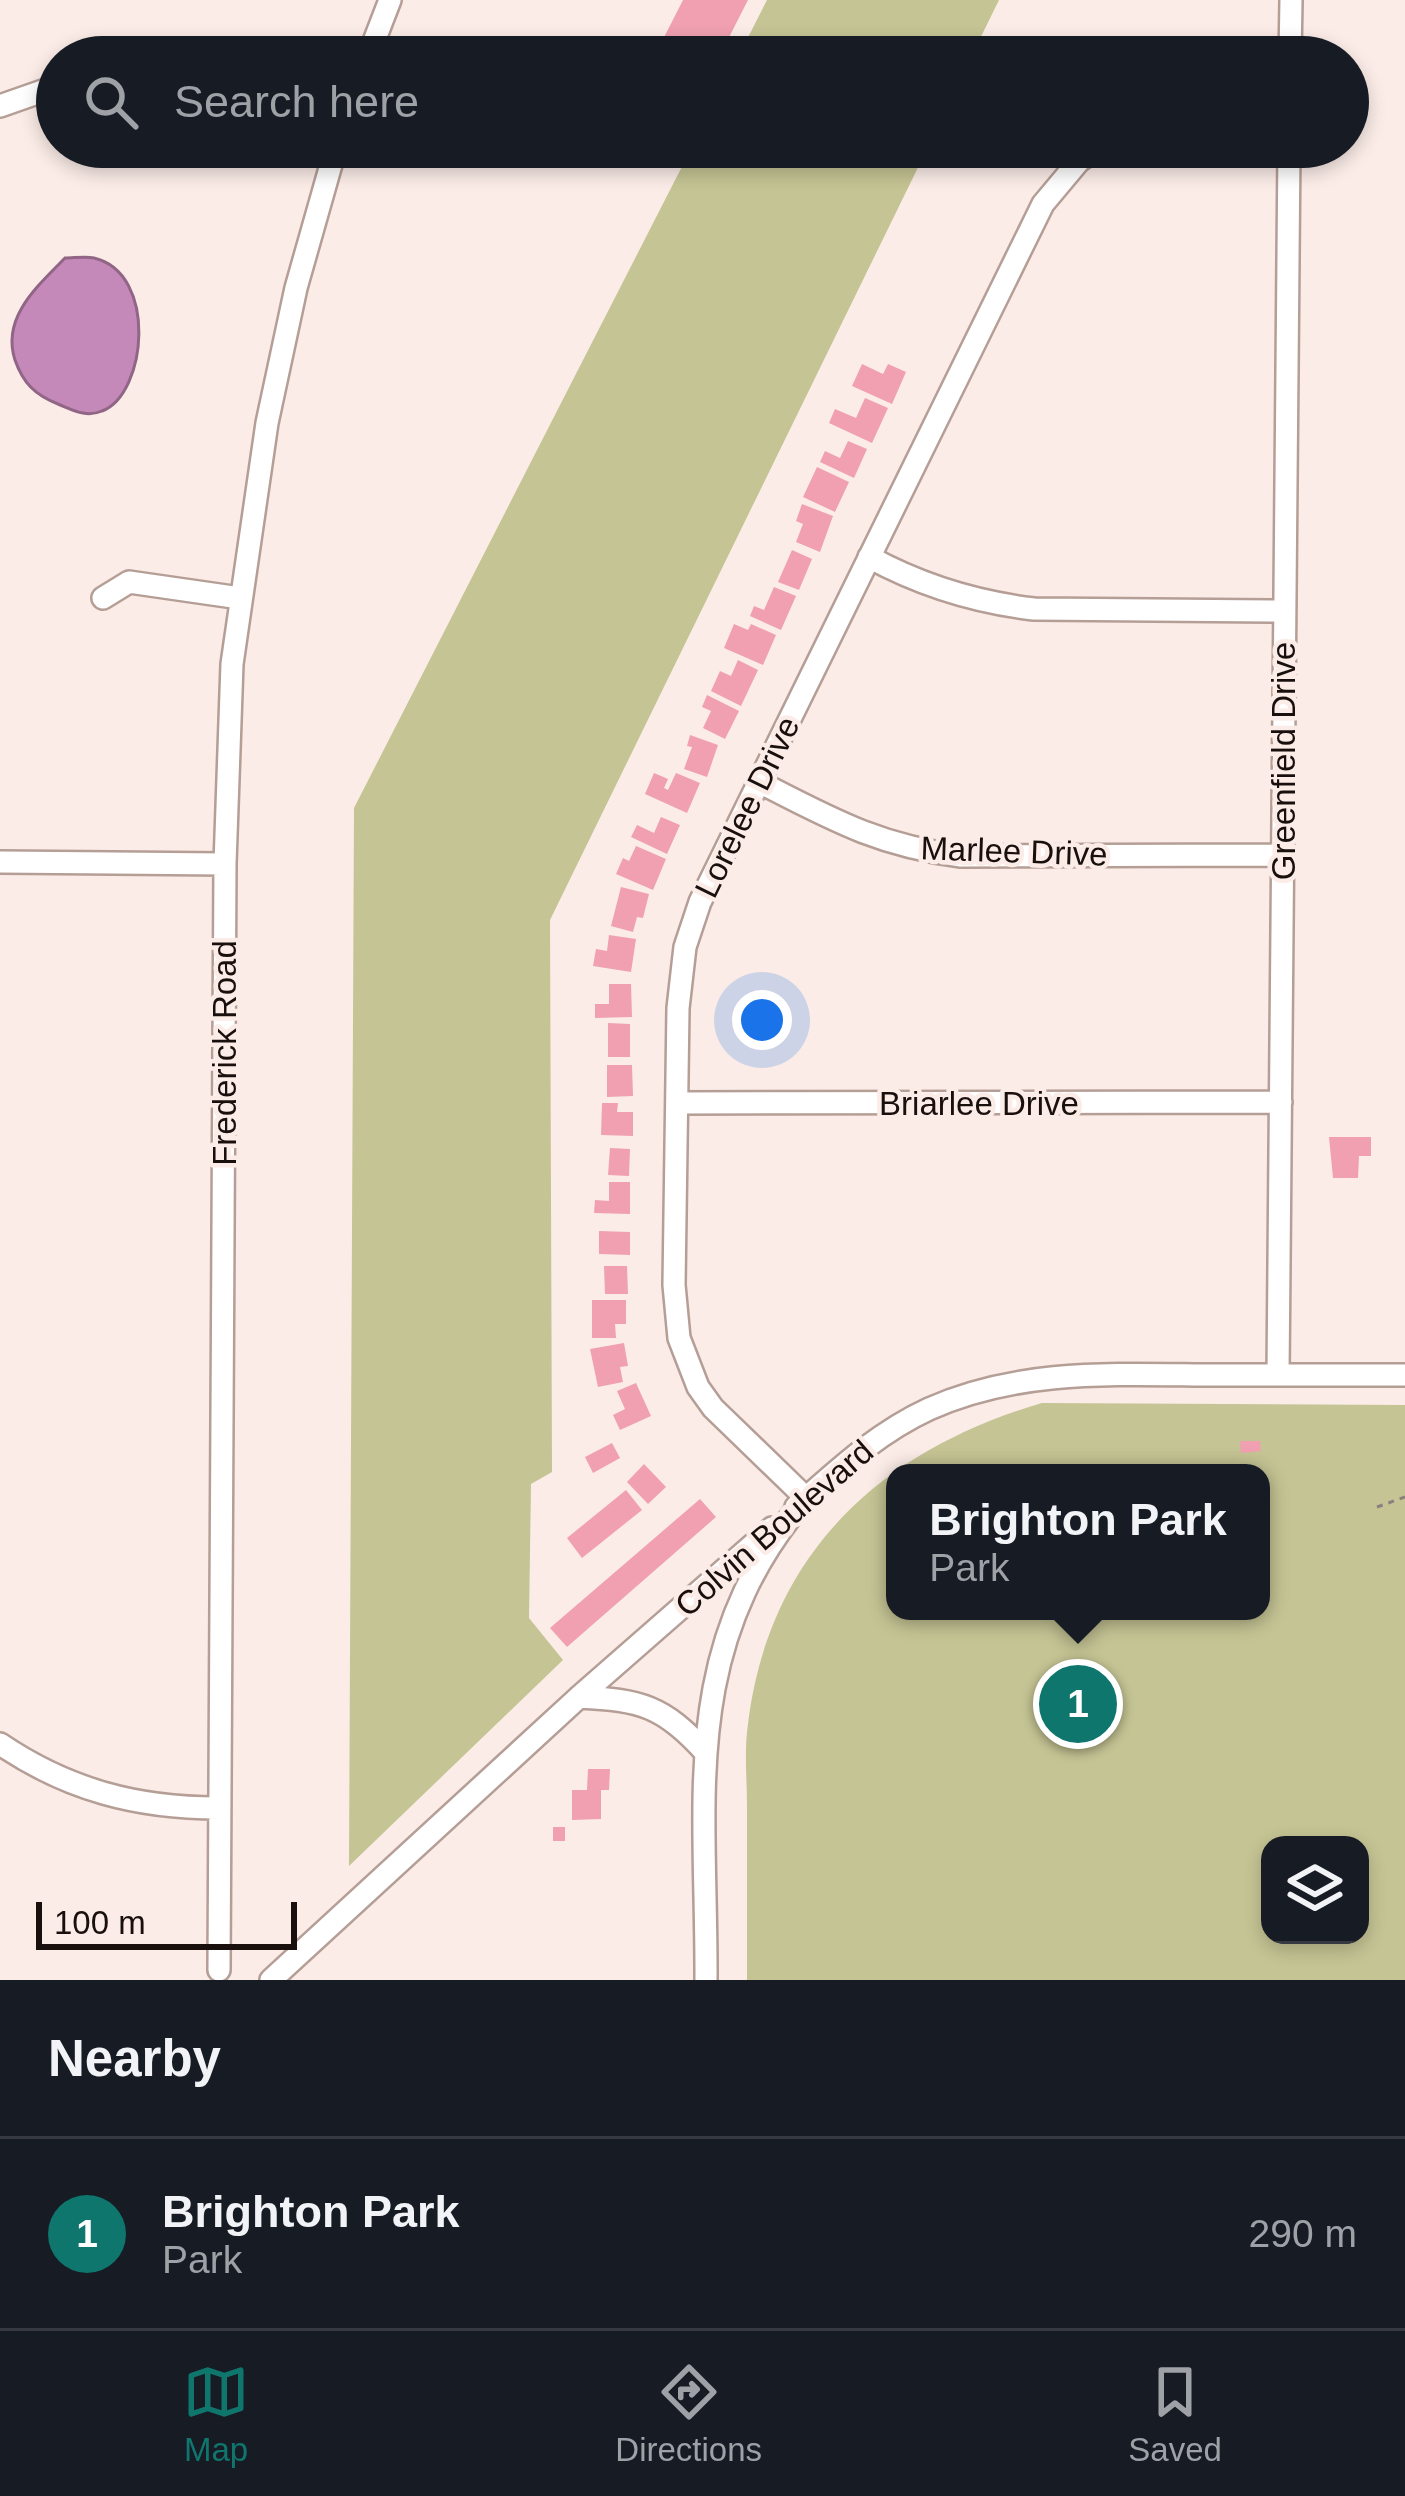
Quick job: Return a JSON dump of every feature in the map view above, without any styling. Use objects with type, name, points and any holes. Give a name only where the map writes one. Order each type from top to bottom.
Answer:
[{"type":"street","points":[[376,36],[390,0]]},
{"type":"street","points":[[1290,36],[1291,0]]},
{"type":"street","points":[[0,106],[36,93]]},
{"type":"street","name":"Frederick Road","points":[[219,1970],[225,864],[232,664],[282,356],[330,168]]},
{"type":"street","name":"Lorelee Drive","points":[[806,1498],[722,1418],[687,1363],[675,1312],[677,1008],[685,947],[700,902],[1042,204],[1073,168]]},
{"type":"street","name":"Greenfield Drive","points":[[1278,1375],[1289,168]]},
{"type":"street","points":[[869,557],[925,585],[997,604],[1284,611]]},
{"type":"street","points":[[103,598],[129,582],[240,598]]},
{"type":"street","name":"Marlee Drive","points":[[759,782],[856,832],[918,850],[961,856],[1282,855]]},
{"type":"street","points":[[0,862],[225,864]]},
{"type":"street","name":"Briarlee Drive","points":[[677,1103],[1281,1102]]},
{"type":"street","name":"Colvin Boulevard","points":[[271,1980],[579,1697],[848,1460],[894,1427],[929,1409],[1004,1384],[1082,1374],[1405,1375]]},
{"type":"street","points":[[706,1980],[710,1694],[731,1618],[766,1549],[806,1498]]},
{"type":"street","points":[[579,1697],[650,1706],[677,1721],[706,1753]]},
{"type":"street","points":[[0,1744],[50,1775],[102,1794],[156,1806],[218,1808]]},
{"type":"path","points":[[1377,1507],[1405,1497]]},
{"type":"shaded area","points":[[767,0],[999,0],[981,36],[749,36]]},
{"type":"shaded area","points":[[681,168],[918,168],[550,920],[552,1472],[531,1484],[529,1618],[563,1660],[349,1866],[354,808]]},
{"type":"shaded area","points":[[65,258],[94,258],[115,268],[129,286],[137,309],[139,334],[129,382],[117,400],[96,413],[80,412],[43,397],[26,382],[15,360],[12,344],[18,316]]},
{"type":"shaded area","points":[[1042,1403],[1405,1405],[1405,1980],[747,1980],[747,1734],[760,1663],[780,1608],[808,1559],[843,1517],[884,1480],[886,1620],[1270,1620],[1270,1464],[909,1464],[984,1423]]},
{"type":"building","points":[[683,0],[748,0],[730,36],[665,36]]},
{"type":"building","points":[[862,364],[883,374],[888,364],[906,372],[892,404],[852,386]]},
{"type":"building","points":[[865,398],[888,408],[872,443],[829,423],[835,409],[856,418]]},
{"type":"building","points":[[848,441],[867,449],[854,478],[820,462],[825,451],[840,458]]},
{"type":"building","points":[[817,467],[849,482],[835,512],[803,497]]},
{"type":"building","points":[[802,504],[833,516],[820,552],[796,542],[803,524],[796,521]]},
{"type":"building","points":[[792,550],[812,559],[799,590],[778,582]]},
{"type":"building","points":[[774,587],[796,596],[781,630],[750,616],[754,606],[764,610]]},
{"type":"building","points":[[734,624],[748,630],[751,624],[776,635],[763,665],[724,648]]},
{"type":"building","points":[[738,660],[758,670],[741,706],[711,691],[720,671],[731,676]]},
{"type":"building","points":[[707,695],[739,711],[725,739],[703,728],[711,711],[702,707]]},
{"type":"building","points":[[690,735],[718,745],[707,777],[684,769],[692,747],[687,746]]},
{"type":"building","points":[[654,773],[668,779],[664,788],[668,790],[676,773],[700,783],[687,813],[645,794]]},
{"type":"building","points":[[661,817],[680,825],[667,854],[631,837],[637,825],[654,833]]},
{"type":"building","points":[[636,846],[666,859],[653,890],[616,874],[623,858],[629,861]]},
{"type":"building","points":[[621,887],[649,894],[643,918],[637,917],[633,932],[611,926]]},
{"type":"building","points":[[609,935],[636,939],[631,972],[593,966],[596,949],[607,951]]},
{"type":"building","points":[[609,984],[631,984],[632,1017],[595,1018],[595,1004],[609,1004]]},
{"type":"building","points":[[608,1023],[630,1024],[630,1057],[608,1057]]},
{"type":"building","points":[[607,1065],[632,1065],[633,1096],[607,1097]]},
{"type":"building","points":[[602,1103],[618,1103],[617,1112],[633,1112],[633,1136],[601,1135]]},
{"type":"building","points":[[1329,1137],[1371,1137],[1371,1156],[1359,1156],[1358,1178],[1333,1178]]},
{"type":"building","points":[[610,1148],[630,1149],[629,1176],[608,1175]]},
{"type":"building","points":[[609,1182],[630,1182],[630,1214],[594,1213],[595,1200],[609,1201]]},
{"type":"building","points":[[599,1231],[630,1232],[630,1255],[599,1254]]},
{"type":"building","points":[[604,1266],[627,1266],[628,1294],[605,1294]]},
{"type":"building","points":[[592,1300],[626,1300],[626,1324],[615,1324],[616,1338],[592,1338]]},
{"type":"building","points":[[624,1343],[628,1366],[620,1367],[623,1382],[598,1387],[590,1349]]},
{"type":"building","points":[[636,1383],[651,1416],[620,1430],[613,1415],[625,1409],[617,1391]]},
{"type":"building","points":[[1240,1441],[1260,1441],[1261,1451],[1241,1453]]},
{"type":"building","points":[[612,1443],[620,1458],[593,1473],[585,1457]]},
{"type":"building","points":[[644,1464],[666,1487],[648,1504],[627,1482]]},
{"type":"building","points":[[626,1490],[642,1510],[582,1558],[567,1538]]},
{"type":"building","points":[[700,1499],[716,1517],[567,1647],[550,1628]]},
{"type":"building","points":[[588,1769],[610,1769],[609,1790],[601,1790],[601,1819],[572,1820],[572,1790],[587,1790]]},
{"type":"building","points":[[553,1827],[565,1827],[565,1841],[553,1841]]},
{"type":"place","name":"Brighton Park","points":[[1078,1704]]}]
